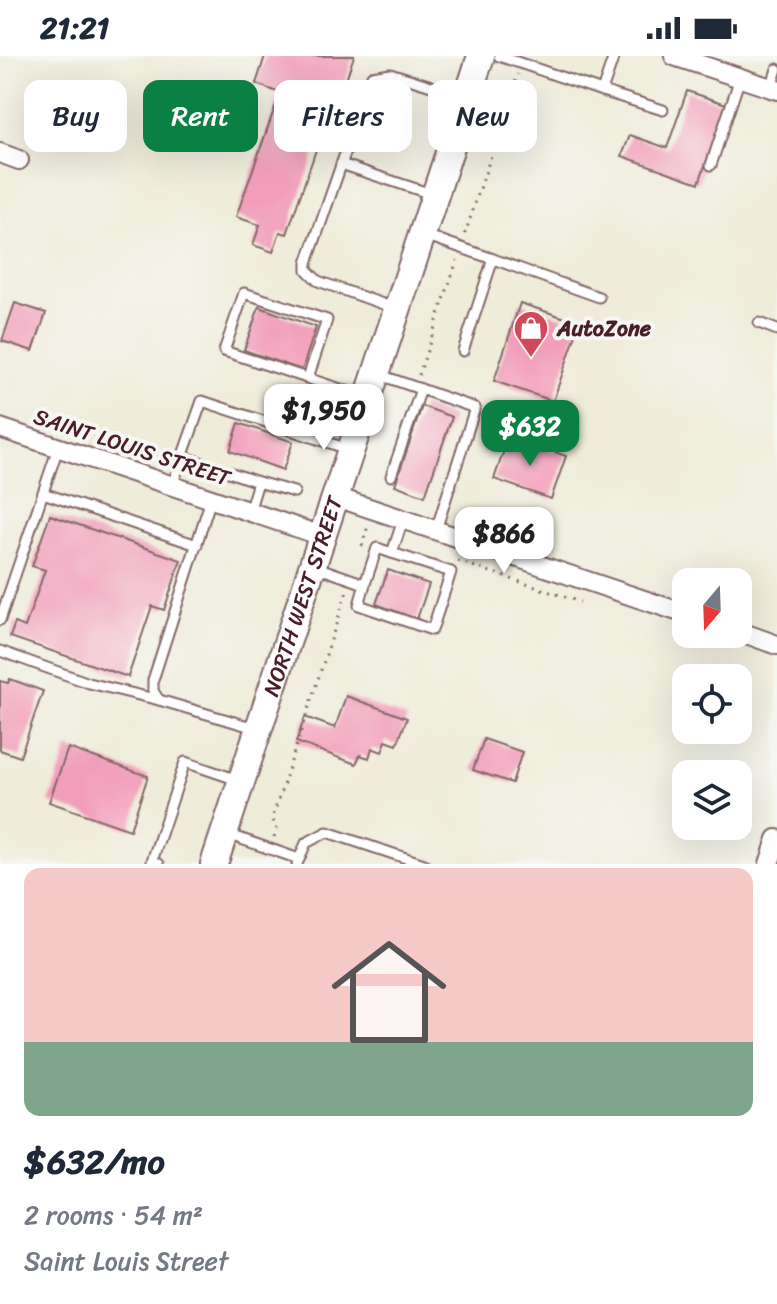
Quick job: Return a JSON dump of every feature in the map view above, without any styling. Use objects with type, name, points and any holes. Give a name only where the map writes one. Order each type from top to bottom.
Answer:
[{"type":"main road","name":"NORTH WEST STREET","points":[[473,80],[481,56]]},
{"type":"main road","name":"NORTH WEST STREET","points":[[214,864],[449,152]]},
{"type":"street","points":[[674,56],[774,89]]},
{"type":"street","points":[[0,153],[19,160]]},
{"type":"street","name":"SAINT LOUIS STREET","points":[[0,428],[322,536]]},
{"type":"street","points":[[336,497],[672,609]]},
{"type":"street","points":[[752,636],[777,645]]},
{"type":"street","points":[[769,864],[777,839]]},
{"type":"lane","points":[[499,56],[663,110]]},
{"type":"lane","points":[[602,91],[614,56]]},
{"type":"lane","points":[[774,89],[777,69]]},
{"type":"lane","points":[[397,309],[318,281],[307,270],[307,263],[372,76],[390,73],[428,84]]},
{"type":"lane","points":[[711,165],[740,78]]},
{"type":"lane","points":[[341,164],[435,195]]},
{"type":"lane","points":[[422,234],[599,297]]},
{"type":"lane","points":[[463,351],[493,259]]},
{"type":"lane","points":[[308,378],[327,320],[244,293],[224,351],[368,398]]},
{"type":"lane","points":[[759,323],[777,330]]},
{"type":"lane","points":[[376,373],[475,408],[436,530]]},
{"type":"lane","points":[[391,476],[421,389]]},
{"type":"lane","points":[[172,486],[202,401],[351,450]]},
{"type":"lane","points":[[0,620],[58,448]]},
{"type":"lane","points":[[182,456],[294,492]]},
{"type":"lane","points":[[249,512],[258,482]]},
{"type":"lane","points":[[43,493],[197,545]]},
{"type":"lane","points":[[159,700],[153,691],[153,680],[211,499]]},
{"type":"lane","points":[[392,553],[403,519]]},
{"type":"lane","points":[[377,548],[451,572],[432,630],[359,605],[365,584],[377,548]]},
{"type":"lane","points":[[313,566],[365,584]]},
{"type":"lane","points":[[0,651],[89,683],[259,729]]},
{"type":"lane","points":[[159,864],[152,861],[185,762],[242,781]]},
{"type":"lane","points":[[224,833],[298,862],[306,843],[327,832],[424,864]]},
{"type":"path","points":[[453,559],[580,602]]},
{"type":"building","points":[[265,56],[354,56],[346,80],[274,80],[274,91],[258,85]]},
{"type":"building","points":[[687,91],[726,104],[699,183],[622,156],[630,135],[667,148]]},
{"type":"building","points":[[274,110],[274,152],[315,152],[287,234],[280,232],[273,252],[253,245],[260,225],[236,217]]},
{"type":"building","points":[[15,303],[46,313],[33,351],[2,341]]},
{"type":"building","points":[[520,303],[580,323],[553,401],[494,381]]},
{"type":"building","points":[[259,307],[316,327],[302,370],[244,350]]},
{"type":"building","points":[[422,406],[452,417],[425,496],[395,485]]},
{"type":"building","points":[[239,423],[293,442],[283,470],[230,451]]},
{"type":"building","points":[[509,436],[566,456],[551,499],[494,479]]},
{"type":"building","points":[[50,515],[181,560],[164,610],[152,606],[128,677],[10,637],[15,623],[25,627],[45,570],[32,566]]},
{"type":"building","points":[[388,570],[429,584],[417,619],[376,604]]},
{"type":"building","points":[[10,679],[43,691],[20,757],[0,750],[0,681],[8,683]]},
{"type":"building","points":[[346,696],[407,718],[397,745],[386,741],[382,752],[372,748],[369,758],[360,755],[356,764],[296,742],[305,717],[335,728]]},
{"type":"building","points":[[484,739],[522,752],[512,783],[473,770]]},
{"type":"building","points":[[68,748],[148,776],[130,830],[49,802]]},
{"type":"place","name":"AutoZone","points":[[531,359]]}]
